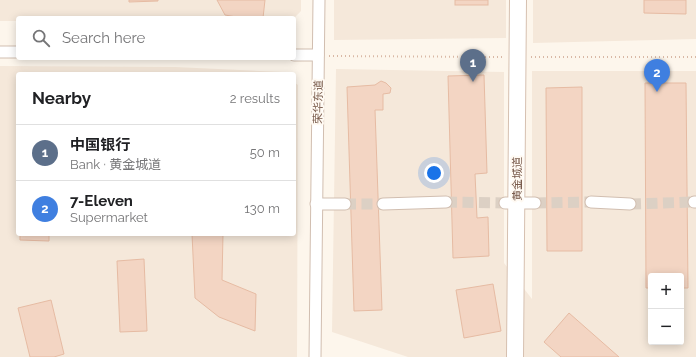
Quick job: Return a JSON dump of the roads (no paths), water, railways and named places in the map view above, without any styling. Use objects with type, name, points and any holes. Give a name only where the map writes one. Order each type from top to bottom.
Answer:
[{"type":"street","name":"荣华东道","points":[[315,357],[319,0]]},
{"type":"street","name":"黄金城道","points":[[515,357],[511,203],[518,0]]},
{"type":"street","points":[[0,52],[16,52]]},
{"type":"street","points":[[296,55],[318,56]]},
{"type":"street","points":[[384,204],[446,202]]},
{"type":"street","points":[[591,202],[630,204]]},
{"type":"street","points":[[511,203],[535,203]]},
{"type":"street","points":[[316,204],[346,204]]},
{"type":"tunnel","points":[[446,202],[505,203]]},
{"type":"tunnel","points":[[535,203],[591,202]]},
{"type":"tunnel","points":[[630,204],[694,202]]},
{"type":"tunnel","points":[[345,204],[383,204]]},
{"type":"place","name":"中国银行","points":[[473,82]]},
{"type":"place","name":"7-Eleven","points":[[657,92]]}]
